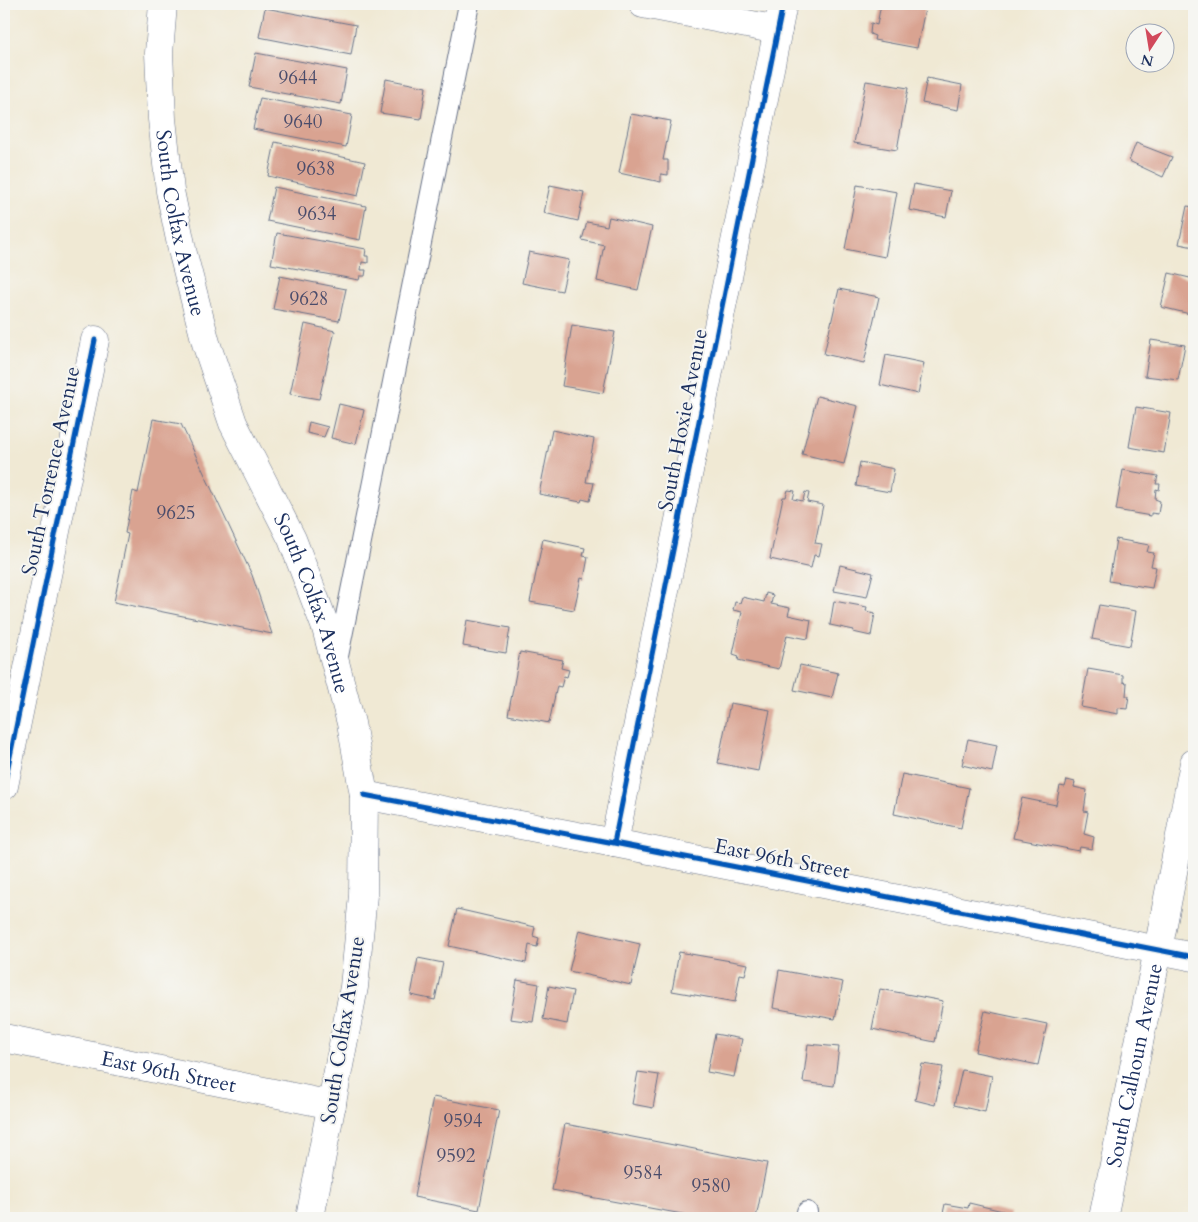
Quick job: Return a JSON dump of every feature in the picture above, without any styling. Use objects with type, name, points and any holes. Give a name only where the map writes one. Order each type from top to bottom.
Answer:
[{"type":"street","name":"South Colfax Avenue","points":[[163,4],[159,53],[162,119],[170,191],[183,254],[204,334],[233,423],[292,539],[326,628],[351,723],[364,795],[363,895],[354,987],[310,1218]]},
{"type":"street","points":[[643,4],[778,30]]},
{"type":"street","name":"South Hoxie Avenue","points":[[614,843],[783,4]]},
{"type":"street","name":"South Torrence Avenue","points":[[4,786],[95,340]]},
{"type":"street","name":"South Calhoun Avenue","points":[[1103,1218],[1194,763]]},
{"type":"street","name":"East 96th Street","points":[[364,795],[1194,957]]},
{"type":"street","name":"East 96th Street","points":[[4,1038],[332,1105]]},
{"type":"lane","points":[[336,665],[469,4]]},
{"type":"building","points":[[881,4],[926,4],[917,48],[874,40],[875,36],[870,34],[871,23],[877,25]]},
{"type":"building","points":[[265,8],[356,25],[351,55],[259,37]]},
{"type":"building","points":[[256,53],[347,70],[341,104],[249,87]]},
{"type":"building","points":[[927,78],[962,85],[958,110],[922,103]]},
{"type":"building","points":[[386,79],[426,87],[421,119],[380,113]]},
{"type":"building","points":[[866,81],[908,88],[897,150],[854,143]]},
{"type":"building","points":[[260,98],[352,115],[346,147],[253,129]]},
{"type":"building","points":[[631,114],[671,121],[663,160],[668,160],[668,175],[661,174],[661,182],[619,173]]},
{"type":"building","points":[[275,142],[365,162],[358,196],[268,176]]},
{"type":"building","points":[[1136,143],[1172,157],[1163,177],[1129,161]]},
{"type":"building","points":[[914,184],[951,191],[946,217],[909,210]]},
{"type":"building","points":[[550,185],[584,192],[578,221],[544,213]]},
{"type":"building","points":[[857,185],[897,192],[885,257],[845,249]]},
{"type":"building","points":[[274,187],[366,206],[360,240],[267,221]]},
{"type":"building","points":[[1187,206],[1194,207],[1194,247],[1179,244]]},
{"type":"building","points":[[609,217],[652,227],[638,290],[597,281],[604,245],[582,240],[587,222],[607,226]]},
{"type":"building","points":[[277,233],[366,249],[365,256],[368,256],[368,263],[362,262],[361,270],[366,270],[365,276],[360,276],[359,280],[271,264]]},
{"type":"building","points":[[529,252],[569,260],[562,291],[522,283]]},
{"type":"building","points":[[1169,273],[1194,279],[1194,315],[1161,307]]},
{"type":"building","points":[[280,276],[346,289],[339,321],[273,309]]},
{"type":"building","points":[[839,289],[879,297],[864,363],[824,354]]},
{"type":"building","points":[[305,324],[335,331],[319,399],[290,394]]},
{"type":"building","points":[[572,325],[615,332],[603,393],[562,386]]},
{"type":"building","points":[[1151,340],[1185,345],[1178,380],[1145,376]]},
{"type":"building","points":[[886,355],[924,363],[918,394],[880,385]]},
{"type":"building","points":[[817,396],[858,406],[844,464],[802,454]]},
{"type":"building","points":[[339,404],[364,410],[356,444],[331,438]]},
{"type":"building","points":[[1136,407],[1171,413],[1164,453],[1129,447]]},
{"type":"building","points":[[153,419],[181,424],[252,575],[272,634],[114,602],[128,534],[125,533],[133,491],[138,493]]},
{"type":"building","points":[[309,422],[328,427],[324,437],[307,433]]},
{"type":"building","points":[[552,430],[594,439],[586,482],[594,483],[590,501],[582,499],[581,502],[539,494]]},
{"type":"building","points":[[860,462],[894,469],[890,492],[856,486]]},
{"type":"building","points":[[1123,470],[1158,476],[1156,484],[1160,484],[1159,490],[1156,489],[1155,499],[1160,501],[1158,514],[1151,513],[1151,516],[1116,510]]},
{"type":"building","points":[[788,490],[795,491],[793,499],[803,501],[805,492],[809,493],[807,502],[823,505],[815,543],[822,544],[819,556],[814,555],[811,568],[770,559],[783,497],[786,497]]},
{"type":"building","points":[[543,539],[585,548],[583,556],[588,557],[584,579],[581,578],[574,610],[530,602]]},
{"type":"building","points":[[1116,539],[1149,545],[1147,552],[1154,553],[1151,566],[1156,567],[1152,588],[1109,581]]},
{"type":"building","points":[[840,565],[873,573],[867,597],[834,591]]},
{"type":"building","points":[[766,593],[773,595],[771,604],[790,608],[788,615],[811,620],[808,639],[787,635],[779,669],[738,660],[739,656],[733,654],[742,612],[733,610],[735,602],[740,603],[742,597],[764,602]]},
{"type":"building","points":[[834,601],[867,607],[866,611],[875,613],[871,636],[830,625]]},
{"type":"building","points":[[1099,605],[1136,611],[1130,646],[1092,639]]},
{"type":"building","points":[[467,620],[510,628],[506,653],[463,646]]},
{"type":"building","points":[[520,652],[563,660],[561,668],[569,670],[567,677],[564,676],[561,687],[557,686],[549,723],[508,715]]},
{"type":"building","points":[[800,665],[838,673],[832,698],[794,690]]},
{"type":"building","points":[[1088,669],[1123,675],[1123,682],[1127,683],[1126,696],[1129,696],[1127,709],[1118,708],[1118,714],[1081,707]]},
{"type":"building","points":[[730,703],[770,710],[758,771],[718,763]]},
{"type":"building","points":[[968,739],[997,745],[992,772],[962,765]]},
{"type":"building","points":[[902,774],[969,788],[961,828],[894,814]]},
{"type":"building","points":[[1067,780],[1075,782],[1074,787],[1087,790],[1084,811],[1088,812],[1084,834],[1094,837],[1092,849],[1080,847],[1079,851],[1013,838],[1022,798],[1056,805],[1060,786],[1065,787]]},
{"type":"building","points":[[457,909],[535,927],[533,936],[539,938],[537,947],[529,945],[526,963],[449,946]]},
{"type":"building","points":[[579,930],[640,944],[631,985],[569,971]]},
{"type":"building","points":[[679,952],[748,964],[745,975],[740,974],[735,1002],[672,991]]},
{"type":"building","points":[[418,958],[443,963],[435,1000],[411,995]]},
{"type":"building","points":[[779,970],[843,982],[835,1019],[773,1008]]},
{"type":"building","points":[[517,980],[539,984],[533,1022],[510,1019]]},
{"type":"building","points":[[549,986],[573,991],[567,1024],[543,1019]]},
{"type":"building","points":[[880,989],[943,1001],[935,1042],[872,1029]]},
{"type":"building","points":[[985,1011],[1047,1024],[1038,1065],[975,1052]]},
{"type":"building","points":[[715,1034],[742,1039],[734,1077],[707,1072]]},
{"type":"building","points":[[808,1044],[839,1047],[834,1086],[803,1082]]},
{"type":"building","points":[[922,1064],[943,1067],[935,1105],[915,1100]]},
{"type":"building","points":[[962,1070],[992,1076],[985,1112],[954,1105]]},
{"type":"building","points":[[638,1072],[659,1075],[653,1108],[632,1104]]},
{"type":"building","points":[[433,1097],[499,1110],[479,1210],[414,1197]]},
{"type":"building","points":[[565,1124],[767,1163],[756,1218],[704,1218],[552,1190]]},
{"type":"building","points":[[969,1203],[1011,1213],[1010,1218],[942,1218],[945,1204],[968,1208]]},
{"type":"cycle path","points":[[614,843],[783,4]]},
{"type":"cycle path","points":[[4,786],[95,340]]},
{"type":"cycle path","points":[[364,795],[1194,957]]}]
